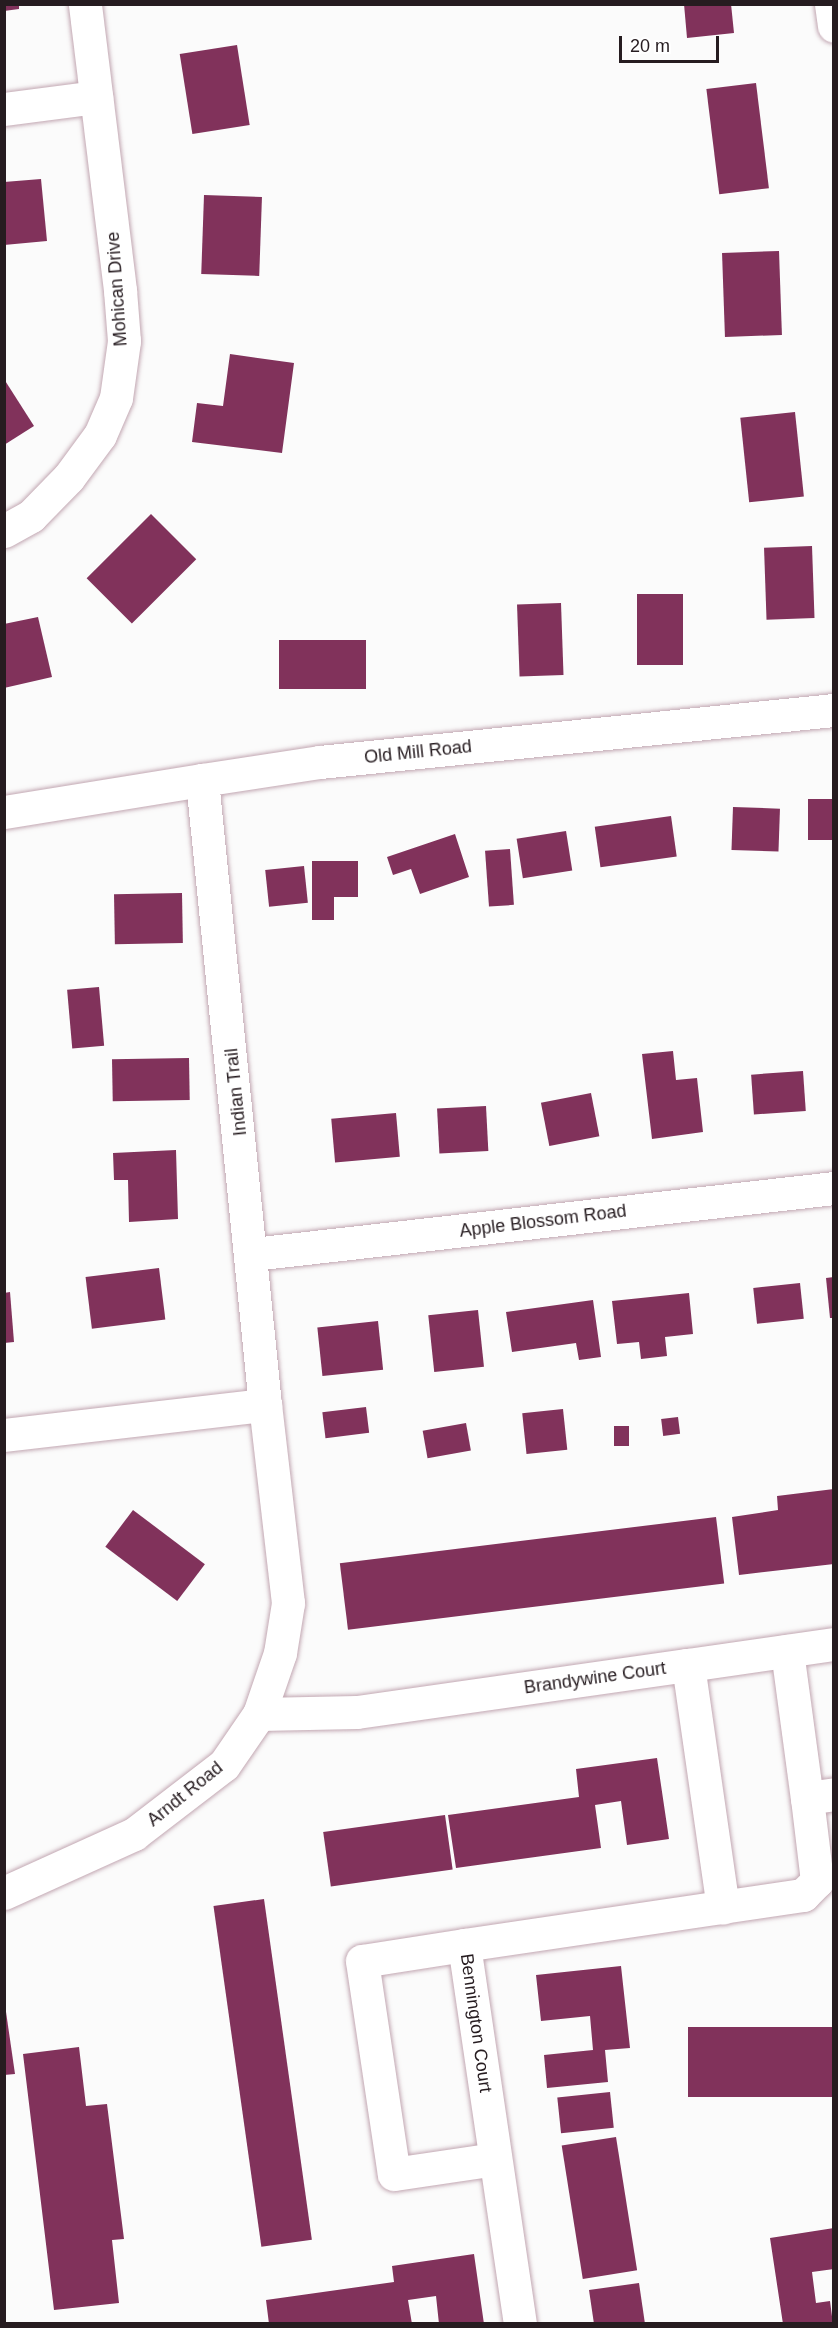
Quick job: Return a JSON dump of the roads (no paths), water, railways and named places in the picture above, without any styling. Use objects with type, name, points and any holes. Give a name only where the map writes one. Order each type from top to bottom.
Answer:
[{"type":"street","name":"Mohican Drive","points":[[4,531],[31,516],[69,477],[100,435],[116,398],[124,341],[85,4]]},
{"type":"street","points":[[831,4],[834,26]]},
{"type":"street","points":[[4,109],[96,97]]},
{"type":"street","name":"Old Mill Road","points":[[4,812],[320,762],[834,710]]},
{"type":"street","name":"Indian Trail","points":[[202,780],[253,1254],[265,1405]]},
{"type":"street","name":"Apple Blossom Road","points":[[253,1254],[834,1188]]},
{"type":"street","points":[[4,1435],[265,1405]]},
{"type":"street","name":"Arndt Road","points":[[4,1893],[134,1834],[224,1766],[259,1714],[280,1653],[288,1603],[265,1405]]},
{"type":"street","points":[[688,1665],[834,1644]]},
{"type":"street","points":[[787,1651],[820,1796]]},
{"type":"street","name":"Brandywine Court","points":[[259,1714],[357,1712],[688,1665],[723,1907]]},
{"type":"street","name":"Bennington Court","points":[[520,2324],[464,1946],[802,1895],[817,1881],[820,1796]]},
{"type":"street","points":[[464,1946],[362,1961],[394,2174],[495,2159]]}]
